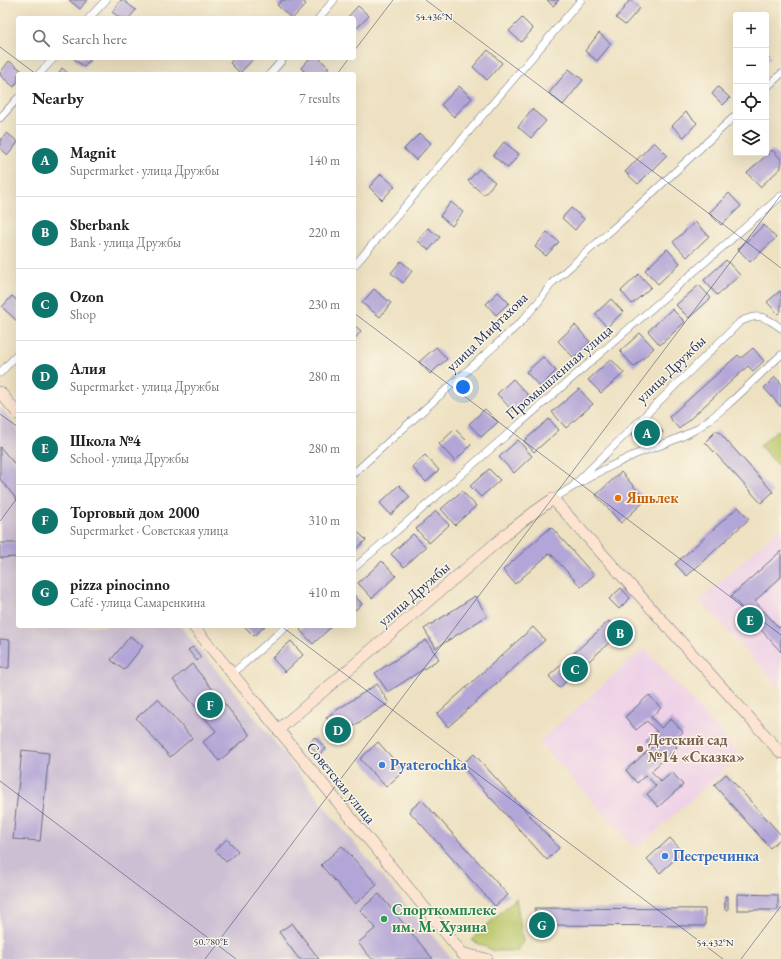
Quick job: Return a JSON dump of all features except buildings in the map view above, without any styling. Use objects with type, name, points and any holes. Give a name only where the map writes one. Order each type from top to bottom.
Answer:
[{"type":"street","points":[[92,16],[106,0]]},
{"type":"street","points":[[321,16],[334,0]]},
{"type":"street","points":[[356,264],[581,0]]},
{"type":"street","points":[[42,72],[52,60]]},
{"type":"street","points":[[272,72],[282,60]]},
{"type":"street","points":[[769,85],[781,74]]},
{"type":"street","points":[[0,118],[16,100]]},
{"type":"street","name":"улица Мифтахова","points":[[356,471],[521,322],[552,283],[635,209],[733,118]]},
{"type":"street","name":"Промышленная улица","points":[[356,566],[781,196]]},
{"type":"street","name":"улица Дружбы","points":[[573,486],[740,322],[749,317],[764,317],[781,328]]},
{"type":"street","name":"улица Дружбы","points":[[278,730],[511,530],[533,513],[573,486],[613,465],[680,438],[695,429],[715,415],[781,355]]},
{"type":"street","points":[[0,372],[16,356]]},
{"type":"street","points":[[0,392],[16,412]]},
{"type":"street","points":[[553,499],[781,753]]},
{"type":"street","name":"Советская улица","points":[[195,628],[464,956]]},
{"type":"street","points":[[232,674],[285,628]]},
{"type":"street","points":[[464,956],[487,959]]},
{"type":"shaded area","points":[[0,407],[16,427],[16,628],[182,628],[248,708],[339,825],[452,959],[0,959]]},
{"type":"shaded area","points":[[781,527],[781,689],[700,600]]},
{"type":"shaded area","name":"Детский сад №14 «Сказка»","points":[[644,648],[741,755],[636,849],[539,742]]},
{"type":"green space","points":[[777,430],[781,434],[781,461],[777,464],[760,446]]},
{"type":"green space","points":[[516,898],[523,941],[518,951],[494,951],[471,940]]},
{"type":"place","name":"Magnit","points":[[647,433]]},
{"type":"place","name":"Яшьлек","points":[[618,498]]},
{"type":"place","name":"Школа №4","points":[[750,620]]},
{"type":"place","name":"Sberbank","points":[[620,633]]},
{"type":"place","name":"Ozon","points":[[575,669]]},
{"type":"place","name":"Торговый дом 2000","points":[[210,705]]},
{"type":"place","name":"Алия","points":[[338,730]]},
{"type":"place","name":"Детский сад №14 «Сказка»","points":[[640,749]]},
{"type":"place","name":"Pyaterochka","points":[[382,765]]},
{"type":"place","name":"Пестречинка","points":[[665,856]]},
{"type":"place","name":"Спорткомплекс им. М. Хузина","points":[[384,919]]},
{"type":"place","name":"pizza pinocinno","points":[[542,925]]}]
